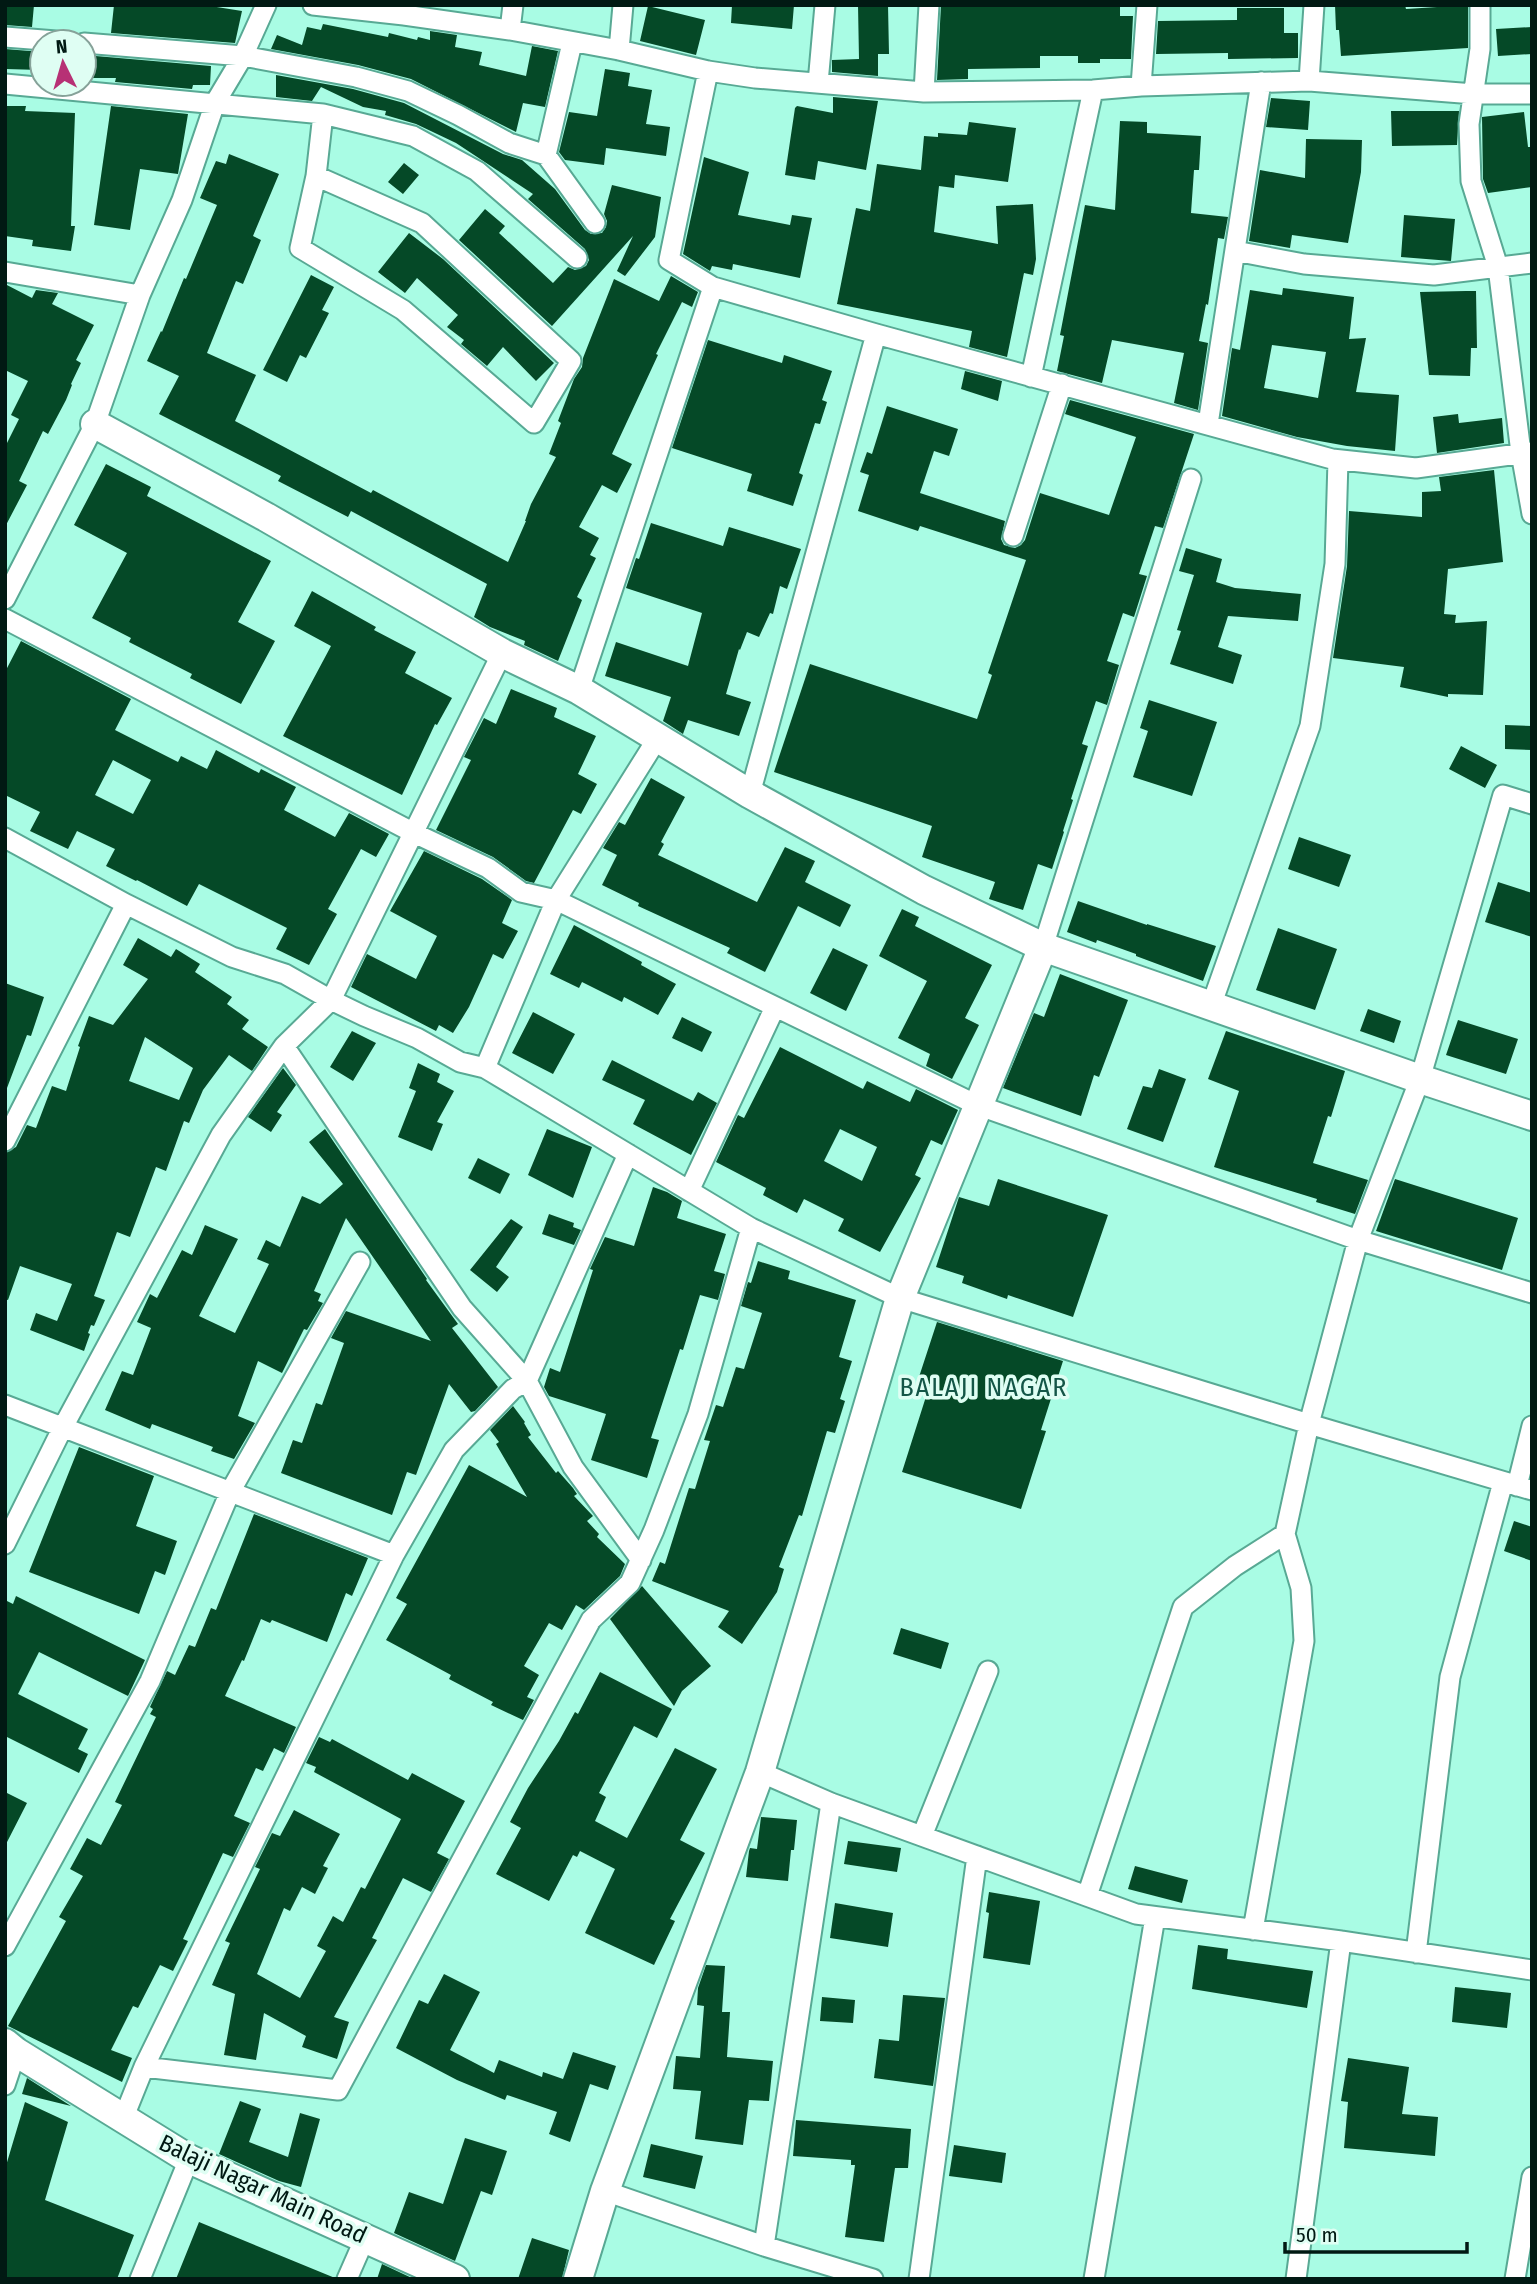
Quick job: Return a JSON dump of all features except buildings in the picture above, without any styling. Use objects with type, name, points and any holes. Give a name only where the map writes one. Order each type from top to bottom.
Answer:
[{"type":"street","points":[[5,599],[95,424],[140,295],[182,200],[215,103],[243,56],[266,5]]},
{"type":"street","points":[[313,5],[405,10],[755,78],[924,92],[1093,90],[1309,81],[1474,94],[1532,94]]},
{"type":"street","points":[[510,30],[513,5]]},
{"type":"street","points":[[619,50],[623,5]]},
{"type":"street","points":[[818,83],[825,5]]},
{"type":"street","points":[[924,92],[929,5]]},
{"type":"street","points":[[1141,86],[1147,5]]},
{"type":"street","points":[[1309,81],[1314,5]]},
{"type":"street","points":[[1480,5],[1480,50],[1469,124],[1472,181],[1498,267],[1527,453],[1532,514]]},
{"type":"street","points":[[5,37],[28,39]]},
{"type":"street","points":[[546,155],[572,43]]},
{"type":"street","points":[[98,44],[243,56],[355,77],[408,91],[509,143],[546,155],[595,223]]},
{"type":"street","points":[[708,71],[669,260],[713,286],[876,334],[1338,460],[1416,468],[1527,453]]},
{"type":"street","points":[[1208,424],[1261,82]]},
{"type":"street","points":[[5,83],[323,114],[413,136],[477,171],[578,258]]},
{"type":"street","points":[[1031,377],[1093,90]]},
{"type":"street","points":[[316,176],[422,223],[571,361],[534,423],[403,310],[300,248],[316,176],[323,114]]},
{"type":"street","points":[[1235,251],[1304,264],[1434,275],[1532,263]]},
{"type":"street","points":[[5,272],[140,295]]},
{"type":"street","points":[[579,690],[713,286]]},
{"type":"street","points":[[750,794],[876,334]]},
{"type":"street","points":[[1013,536],[1062,384]]},
{"type":"street","points":[[95,424],[266,517],[502,653],[579,690],[750,794],[924,890],[1043,947],[1532,1116]]},
{"type":"street","points":[[1211,1006],[1310,726],[1335,564],[1338,460]]},
{"type":"street","points":[[578,2279],[605,2191],[760,1772],[900,1298],[1043,947],[1191,479]]},
{"type":"street","points":[[5,619],[414,833],[488,868],[521,892],[556,900],[977,1105],[1358,1240],[1532,1293]]},
{"type":"street","points":[[5,1544],[63,1427],[221,1135],[284,1046],[331,1000],[502,653]]},
{"type":"street","points":[[485,1068],[556,900],[657,739]]},
{"type":"street","points":[[1253,1930],[1304,1641],[1301,1588],[1285,1534],[1309,1424],[1358,1240],[1420,1079],[1503,795],[1532,804]]},
{"type":"street","points":[[5,838],[126,904],[232,957],[285,974],[331,1000],[417,1038],[460,1062],[485,1068],[751,1228],[900,1298],[1517,1486]]},
{"type":"street","points":[[5,1141],[126,904]]},
{"type":"street","points":[[689,1191],[775,1007]]},
{"type":"street","points":[[284,1046],[462,1308],[527,1381],[573,1467],[641,1560]]},
{"type":"street","points":[[122,2119],[144,2067],[394,1555],[454,1450],[513,1389],[527,1381],[628,1154]]},
{"type":"street","points":[[144,2067],[338,2090],[591,1620],[631,1583],[698,1414],[751,1228]]},
{"type":"street","points":[[5,1946],[150,1681],[230,1492],[360,1262]]},
{"type":"street","points":[[5,1405],[394,1555]]},
{"type":"street","points":[[1416,1953],[1450,1677],[1517,1486],[1532,1426]]},
{"type":"street","points":[[1087,1896],[1184,1607],[1235,1566],[1285,1534]]},
{"type":"street","points":[[922,1836],[988,1671]]},
{"type":"street","points":[[760,1772],[831,1802],[1136,1914],[1532,1970]]},
{"type":"street","points":[[764,2246],[831,1802]]},
{"type":"street","points":[[919,2279],[977,1856]]},
{"type":"street","points":[[1094,2279],[1156,1917]]},
{"type":"street","points":[[1296,2279],[1341,1941]]},
{"type":"street","points":[[5,2085],[10,2048]]},
{"type":"street","name":"Balaji Nagar Main Road","points":[[10,2048],[189,2159],[455,2279]]},
{"type":"street","points":[[140,2279],[189,2159]]},
{"type":"street","points":[[1515,2279],[1532,2176]]},
{"type":"street","points":[[605,2191],[764,2246],[873,2279]]},
{"type":"street","points":[[347,2279],[365,2238]]},
{"type":"district","name":"BALAJI NAGAR","points":[[984,1387]]}]
